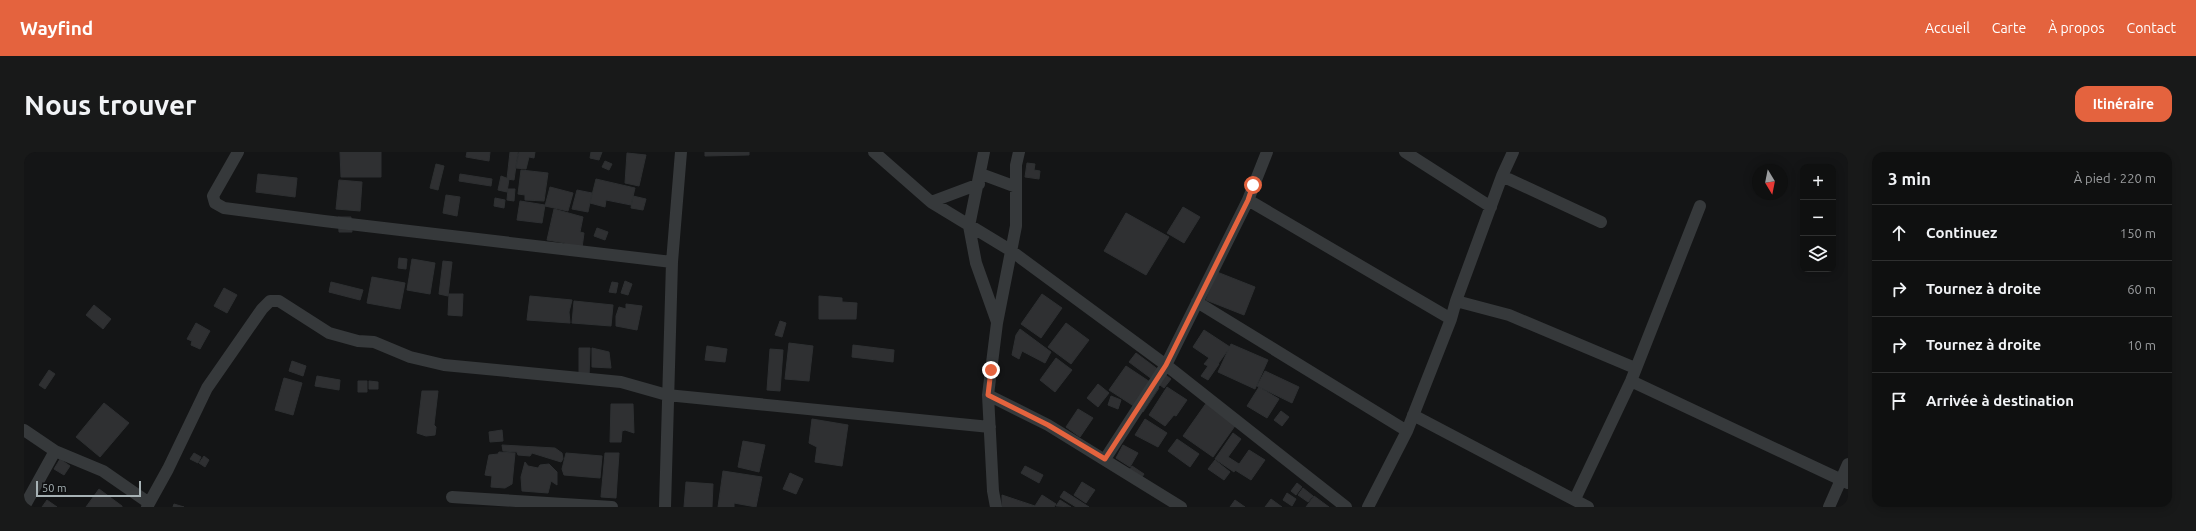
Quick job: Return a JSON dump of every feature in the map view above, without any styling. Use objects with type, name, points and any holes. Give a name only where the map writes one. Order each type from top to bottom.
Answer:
[{"type":"street","points":[[238,152],[213,196],[215,203],[224,208],[672,262]]},
{"type":"street","points":[[665,507],[672,262],[681,152]]},
{"type":"street","points":[[874,152],[931,202],[1010,250],[1166,365],[1346,507]]},
{"type":"street","points":[[984,152],[980,179],[969,226],[976,263],[997,323]]},
{"type":"street","points":[[996,507],[988,395],[997,323],[1010,250],[1016,226],[1016,165],[1019,152]]},
{"type":"street","points":[[1105,459],[1166,365],[1248,200],[1267,152]]},
{"type":"street","points":[[1405,152],[1491,207]]},
{"type":"street","points":[[1368,507],[1407,431],[1451,319],[1456,301],[1502,176],[1513,152]]},
{"type":"street","points":[[1502,176],[1601,222]]},
{"type":"street","points":[[931,202],[980,179],[1016,187]]},
{"type":"street","points":[[1248,200],[1451,319]]},
{"type":"street","points":[[1574,499],[1631,381],[1700,206]]},
{"type":"street","points":[[24,430],[55,451],[103,471],[148,505],[168,469],[207,388],[262,309],[270,301],[279,301],[329,333],[358,341],[374,342],[410,357],[444,365],[621,382],[667,395],[990,427]]},
{"type":"street","points":[[1456,301],[1509,315],[1635,368]]},
{"type":"street","points":[[1197,302],[1407,431]]},
{"type":"street","points":[[1631,381],[1845,482]]},
{"type":"street","points":[[988,395],[1048,425],[1181,507]]},
{"type":"street","points":[[1413,415],[1588,507]]},
{"type":"street","points":[[24,507],[55,451]]},
{"type":"street","points":[[1829,507],[1845,482],[1848,464]]},
{"type":"street","points":[[452,497],[612,507]]},
{"type":"building","points":[[340,152],[381,152],[381,177],[341,177]]},
{"type":"building","points":[[467,152],[490,152],[489,161],[466,157]]},
{"type":"building","points":[[510,152],[518,152],[514,180],[507,179]]},
{"type":"building","points":[[519,152],[535,152],[534,158],[529,157],[526,169],[516,168]]},
{"type":"building","points":[[591,152],[602,152],[599,160],[590,158]]},
{"type":"building","points":[[705,152],[749,152],[749,155],[705,156]]},
{"type":"building","points":[[627,153],[646,155],[639,186],[625,183]]},
{"type":"building","points":[[605,161],[612,164],[609,170],[602,167]]},
{"type":"building","points":[[1027,163],[1035,164],[1034,170],[1040,171],[1039,179],[1025,177]]},
{"type":"building","points":[[436,164],[444,166],[438,190],[430,188]]},
{"type":"building","points":[[521,170],[548,173],[544,201],[525,200],[525,195],[518,194]]},
{"type":"building","points":[[258,174],[297,178],[295,197],[256,192]]},
{"type":"building","points":[[460,174],[492,179],[491,186],[459,181]]},
{"type":"building","points":[[501,176],[509,179],[507,192],[498,190]]},
{"type":"building","points":[[596,179],[635,188],[631,205],[606,200],[605,207],[590,203]]},
{"type":"building","points":[[339,180],[362,182],[360,211],[336,209]]},
{"type":"building","points":[[550,187],[573,193],[568,211],[545,206]]},
{"type":"building","points":[[508,189],[515,189],[514,201],[507,200]]},
{"type":"building","points":[[577,190],[592,193],[588,212],[572,209]]},
{"type":"building","points":[[446,195],[460,197],[457,216],[443,213]]},
{"type":"building","points":[[633,196],[646,199],[643,210],[631,208]]},
{"type":"building","points":[[495,198],[505,200],[504,208],[494,206]]},
{"type":"building","points":[[520,201],[545,205],[542,223],[517,220]]},
{"type":"building","points":[[1183,207],[1200,217],[1184,243],[1167,233]]},
{"type":"building","points":[[554,209],[583,217],[580,232],[584,233],[582,248],[562,253],[565,243],[547,240]]},
{"type":"building","points":[[1126,213],[1169,237],[1146,275],[1104,251]]},
{"type":"building","points":[[338,217],[351,217],[352,232],[339,232]]},
{"type":"building","points":[[597,228],[608,232],[605,240],[594,236]]},
{"type":"building","points":[[399,258],[407,259],[406,269],[398,268]]},
{"type":"building","points":[[412,259],[435,263],[430,294],[407,290]]},
{"type":"building","points":[[443,261],[452,262],[448,296],[439,294]]},
{"type":"building","points":[[1217,272],[1255,287],[1244,315],[1206,300]]},
{"type":"building","points":[[372,277],[405,283],[400,309],[367,303]]},
{"type":"building","points":[[625,281],[632,284],[628,295],[621,293]]},
{"type":"building","points":[[331,282],[363,290],[360,300],[329,292]]},
{"type":"building","points":[[612,282],[618,283],[616,293],[609,292]]},
{"type":"building","points":[[224,288],[237,295],[227,313],[214,306]]},
{"type":"building","points":[[449,294],[463,294],[462,316],[448,315]]},
{"type":"building","points":[[1042,294],[1062,308],[1041,338],[1021,324]]},
{"type":"building","points":[[530,296],[572,300],[569,312],[570,323],[527,320]]},
{"type":"building","points":[[819,296],[842,298],[842,302],[857,303],[856,319],[819,319]]},
{"type":"building","points":[[574,301],[613,305],[611,326],[572,323]]},
{"type":"building","points":[[626,304],[642,306],[637,330],[616,326],[616,316],[619,307],[626,309]]},
{"type":"building","points":[[94,305],[111,319],[103,329],[86,315]]},
{"type":"building","points":[[780,321],[786,323],[782,337],[775,335]]},
{"type":"building","points":[[196,323],[210,331],[200,349],[191,345],[192,341],[187,339]]},
{"type":"building","points":[[1066,323],[1089,340],[1071,364],[1048,347]]},
{"type":"building","points":[[1020,329],[1051,352],[1045,363],[1022,351],[1019,359],[1012,355],[1016,335]]},
{"type":"building","points":[[1204,330],[1230,347],[1218,364],[1193,347]]},
{"type":"building","points":[[789,343],[813,346],[809,381],[785,379]]},
{"type":"building","points":[[1231,344],[1268,360],[1255,389],[1218,372]]},
{"type":"building","points":[[853,345],[894,350],[893,362],[852,357]]},
{"type":"building","points":[[707,346],[727,349],[725,362],[705,360]]},
{"type":"building","points":[[579,348],[590,348],[589,378],[579,378]]},
{"type":"building","points":[[592,348],[609,352],[611,368],[592,367]]},
{"type":"building","points":[[770,349],[783,350],[780,391],[767,390]]},
{"type":"building","points":[[1136,353],[1171,379],[1164,388],[1129,362]]},
{"type":"building","points":[[1056,358],[1072,370],[1055,392],[1040,380]]},
{"type":"building","points":[[1209,358],[1219,364],[1208,380],[1201,376],[1208,366],[1204,364]]},
{"type":"building","points":[[292,361],[306,366],[303,376],[289,371]]},
{"type":"building","points":[[1126,366],[1159,388],[1143,412],[1109,390]]},
{"type":"building","points":[[49,370],[55,374],[45,389],[39,385]]},
{"type":"building","points":[[1265,371],[1299,387],[1292,403],[1257,386]]},
{"type":"building","points":[[317,376],[340,380],[339,390],[315,386]]},
{"type":"building","points":[[284,378],[302,383],[293,415],[275,410]]},
{"type":"building","points":[[358,381],[367,381],[367,392],[358,392]]},
{"type":"building","points":[[369,381],[378,382],[378,389],[369,389]]},
{"type":"building","points":[[1098,384],[1109,393],[1098,407],[1087,398]]},
{"type":"building","points":[[1167,387],[1187,400],[1176,416],[1174,415],[1165,426],[1149,415]]},
{"type":"building","points":[[1259,387],[1279,399],[1267,418],[1247,406]]},
{"type":"building","points":[[422,391],[438,391],[434,425],[436,427],[435,435],[426,436],[417,433]]},
{"type":"building","points":[[1111,396],[1121,400],[1118,409],[1108,405]]},
{"type":"building","points":[[1207,402],[1237,423],[1213,457],[1183,436]]},
{"type":"building","points":[[104,403],[129,423],[100,457],[76,437]]},
{"type":"building","points":[[611,404],[633,404],[634,433],[625,430],[622,431],[621,442],[610,442]]},
{"type":"building","points":[[1078,409],[1093,418],[1080,437],[1066,427]]},
{"type":"building","points":[[1281,411],[1289,417],[1282,426],[1274,420]]},
{"type":"building","points":[[812,419],[848,425],[842,466],[815,462],[817,447],[809,443]]},
{"type":"building","points":[[1145,419],[1167,433],[1158,447],[1135,435]]},
{"type":"building","points":[[502,430],[503,441],[490,442],[489,432]]},
{"type":"building","points":[[1233,433],[1241,439],[1228,457],[1239,464],[1234,472],[1215,459]]},
{"type":"building","points":[[1177,439],[1199,454],[1190,467],[1168,451]]},
{"type":"building","points":[[743,441],[765,445],[759,472],[738,467]]},
{"type":"building","points":[[502,445],[555,448],[562,453],[563,459],[561,462],[532,453],[530,456],[518,455],[517,452],[503,451]]},
{"type":"building","points":[[1123,445],[1138,453],[1130,467],[1116,458]]},
{"type":"building","points":[[1249,450],[1265,460],[1251,480],[1235,470]]},
{"type":"building","points":[[499,452],[515,453],[512,484],[505,488],[491,487],[492,476],[485,475],[489,455],[498,454]]},
{"type":"building","points":[[194,453],[201,457],[198,463],[190,459]]},
{"type":"building","points":[[566,453],[602,456],[600,478],[564,475],[562,469]]},
{"type":"building","points":[[605,453],[619,453],[616,498],[601,497]]},
{"type":"building","points":[[204,456],[209,460],[205,467],[199,463]]},
{"type":"building","points":[[60,459],[70,466],[64,475],[54,469]]},
{"type":"building","points":[[1215,460],[1230,472],[1224,480],[1208,469]]},
{"type":"building","points":[[525,462],[528,466],[538,468],[540,465],[549,464],[557,472],[557,485],[551,481],[548,493],[522,491],[521,477]]},
{"type":"building","points":[[1025,466],[1043,475],[1039,483],[1021,473]]},
{"type":"building","points":[[1132,466],[1144,474],[1138,483],[1126,475]]},
{"type":"building","points":[[723,471],[762,477],[756,507],[734,503],[734,507],[718,507]]},
{"type":"building","points":[[790,473],[803,479],[796,494],[783,489]]},
{"type":"building","points":[[686,482],[713,484],[712,507],[684,507]]},
{"type":"building","points":[[1082,482],[1095,490],[1086,503],[1074,495]]},
{"type":"building","points":[[1297,483],[1302,487],[1296,495],[1291,491]]},
{"type":"building","points":[[1303,488],[1313,496],[1308,502],[1298,495]]},
{"type":"building","points":[[99,489],[122,506],[122,507],[86,507]]},
{"type":"building","points":[[1064,491],[1089,507],[1076,507],[1060,497]]},
{"type":"building","points":[[1287,493],[1296,499],[1292,506],[1283,500]]},
{"type":"building","points":[[1002,495],[1035,506],[1042,495],[1056,504],[1054,507],[1002,507]]},
{"type":"building","points":[[1314,496],[1329,507],[1306,507]]},
{"type":"building","points":[[1271,499],[1282,507],[1265,507]]},
{"type":"building","points":[[47,500],[57,507],[42,507]]},
{"type":"building","points":[[1060,500],[1071,507],[1056,506]]},
{"type":"building","points":[[1235,500],[1245,507],[1230,507]]},
{"type":"building","points":[[174,504],[184,507],[173,507]]},
{"type":"route","points":[[991,370],[988,395],[1048,425],[1105,459],[1166,365],[1248,200],[1253,185]]}]
